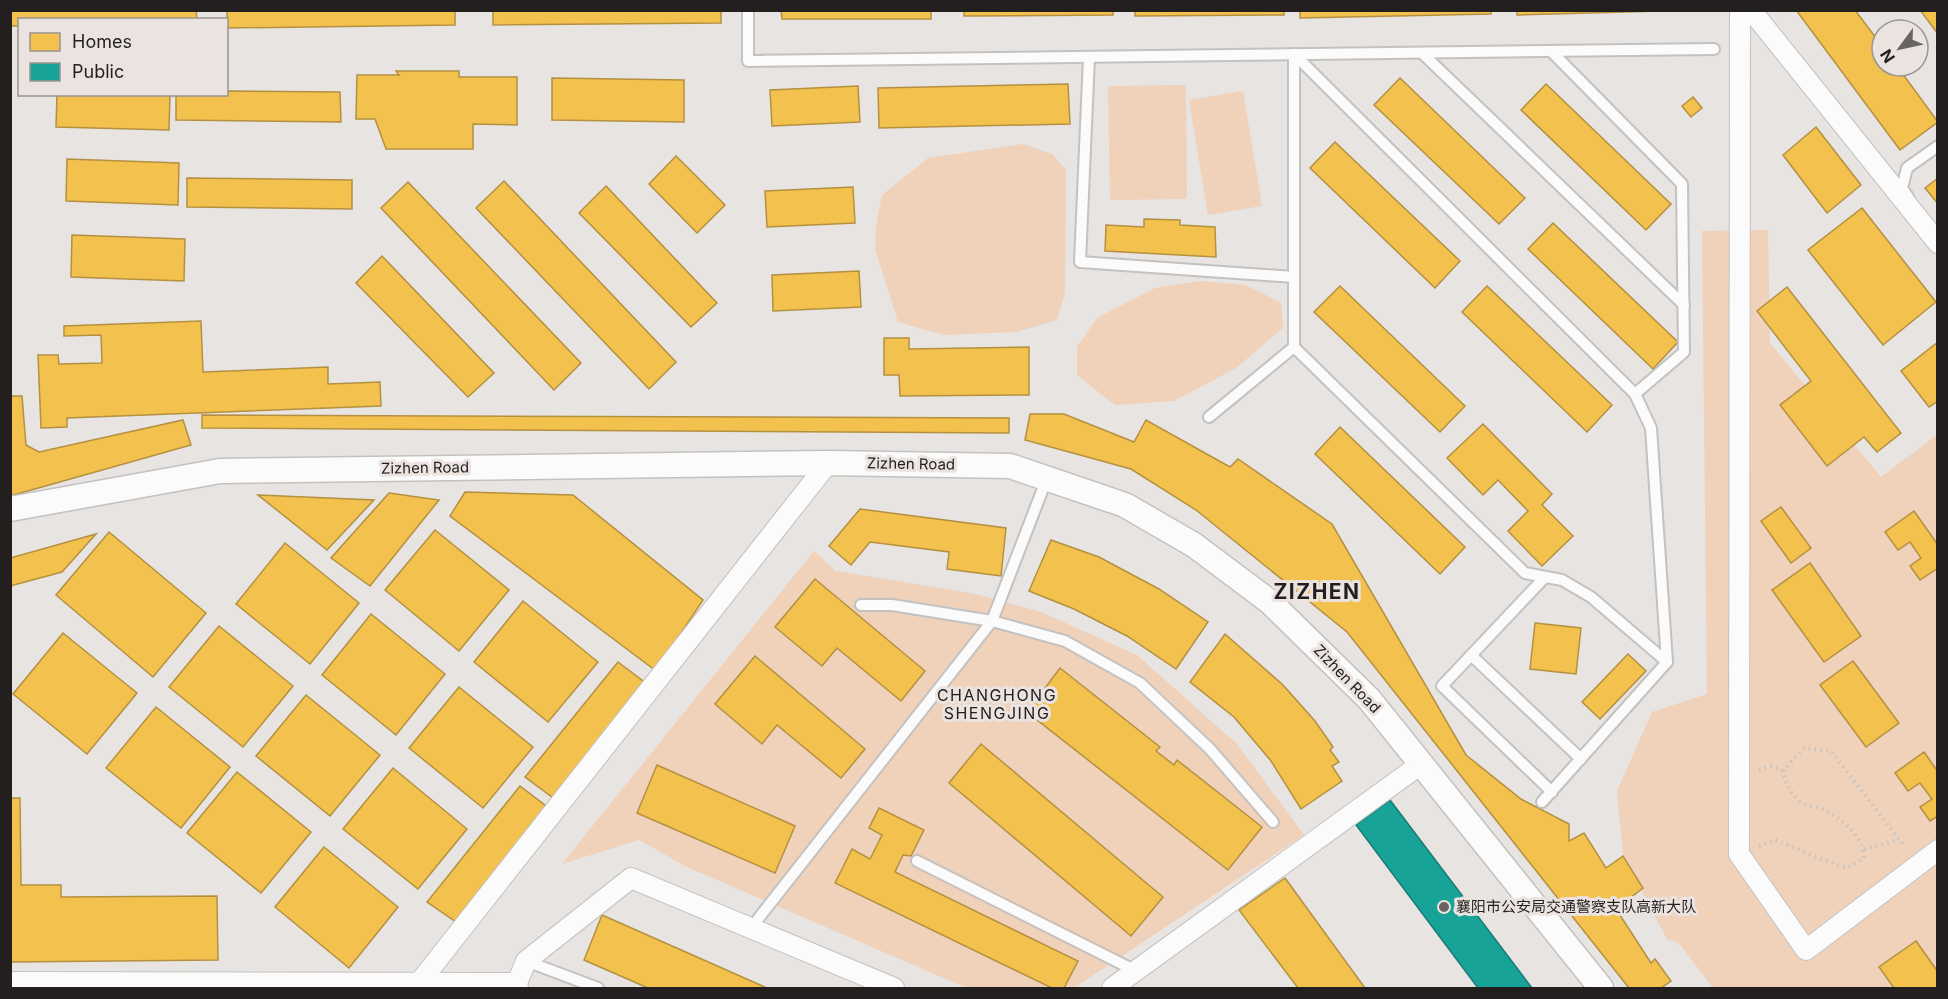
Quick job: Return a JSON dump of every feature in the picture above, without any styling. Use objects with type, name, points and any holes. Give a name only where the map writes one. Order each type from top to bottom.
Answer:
[{"type":"street","points":[[1740,10],[1740,854],[1806,950],[1938,850]]},
{"type":"street","points":[[1751,10],[1938,243]]},
{"type":"street","points":[[419,983],[828,463]]},
{"type":"street","name":"Zizhen Road","points":[[10,509],[220,471],[828,463],[1010,466],[1125,505],[1194,545],[1269,602],[1370,699],[1601,988]]},
{"type":"street","points":[[1112,988],[1421,764]]},
{"type":"street","points":[[10,982],[419,983],[518,986],[526,961],[631,878],[894,988]]},
{"type":"lane","points":[[748,10],[748,61],[1714,49]]},
{"type":"lane","points":[[1551,51],[1682,184],[1684,351],[1635,394]]},
{"type":"lane","points":[[1422,53],[1684,305]]},
{"type":"lane","points":[[1294,54],[1294,347],[1524,573],[1562,580],[1591,597],[1667,662]]},
{"type":"lane","points":[[1294,54],[1635,394],[1652,428],[1667,662],[1542,802]]},
{"type":"lane","points":[[1089,57],[1080,262],[1294,277]]},
{"type":"lane","points":[[1938,146],[1908,168],[1902,188],[1938,235]]},
{"type":"lane","points":[[1209,417],[1294,347]]},
{"type":"lane","points":[[758,919],[992,621],[1047,478]]},
{"type":"lane","points":[[1545,577],[1442,686],[1552,792]]},
{"type":"lane","points":[[861,605],[892,605],[992,621],[1065,641],[1140,683],[1210,749],[1273,822]]},
{"type":"lane","points":[[1471,656],[1581,759]]},
{"type":"lane","points":[[918,861],[1136,971]]},
{"type":"lane","points":[[526,961],[598,988]]},
{"type":"path","points":[[1745,862],[1758,846],[1775,840],[1821,857],[1833,866],[1846,868],[1864,858],[1864,849],[1854,832],[1825,810],[1800,801],[1787,787],[1783,771],[1804,748],[1832,751],[1918,864]]},
{"type":"path","points":[[1864,849],[1899,840]]},
{"type":"shaded area","points":[[1186,85],[1187,199],[1110,200],[1108,86]]},
{"type":"shaded area","points":[[1243,91],[1262,206],[1208,215],[1189,100]]},
{"type":"shaded area","points":[[1023,144],[1052,154],[1066,170],[1065,293],[1057,320],[1016,332],[944,335],[898,322],[875,249],[876,226],[882,195],[928,158]]},
{"type":"shaded area","points":[[1768,230],[1770,343],[1881,477],[1937,435],[1937,986],[1934,988],[1713,988],[1679,943],[1667,939],[1623,856],[1617,791],[1652,712],[1707,694],[1702,231]]},
{"type":"shaded area","points":[[1201,281],[1246,285],[1281,303],[1283,328],[1236,368],[1174,401],[1115,405],[1077,375],[1077,347],[1097,318],[1155,288]]},
{"type":"shaded area","points":[[814,551],[836,571],[976,594],[1041,612],[1137,655],[1237,744],[1304,835],[1074,988],[967,988],[689,868],[639,840],[562,864]]},
{"type":"building: Homes","points":[[10,10],[196,10],[197,18],[18,18],[18,26],[10,26]]},
{"type":"building: Homes","points":[[227,10],[455,10],[455,25],[228,28]]},
{"type":"building: Homes","points":[[493,10],[721,10],[721,23],[493,25]]},
{"type":"building: Homes","points":[[781,10],[931,10],[931,19],[782,19]]},
{"type":"building: Homes","points":[[964,10],[1113,10],[1113,15],[964,16]]},
{"type":"building: Homes","points":[[1135,10],[1284,10],[1284,15],[1135,16]]},
{"type":"building: Homes","points":[[1300,10],[1491,10],[1491,14],[1300,18]]},
{"type":"building: Homes","points":[[1517,10],[1700,10],[1517,15]]},
{"type":"building: Homes","points":[[1796,10],[1855,10],[1870,30],[1870,78],[1906,78],[1938,122],[1900,150]]},
{"type":"building: Homes","points":[[1920,10],[1938,10],[1938,34],[1930,23],[1930,18],[1926,18]]},
{"type":"building: Homes","points":[[396,71],[459,71],[459,77],[517,77],[517,125],[473,124],[473,149],[386,149],[375,119],[356,119],[357,75],[399,75]]},
{"type":"building: Homes","points":[[552,78],[684,80],[684,122],[552,120]]},
{"type":"building: Homes","points":[[1400,78],[1525,198],[1499,224],[1374,105]]},
{"type":"building: Homes","points":[[1068,84],[1070,124],[879,128],[878,88]]},
{"type":"building: Homes","points":[[1546,84],[1671,204],[1646,230],[1521,110]]},
{"type":"building: Homes","points":[[858,86],[860,122],[772,126],[770,90]]},
{"type":"building: Homes","points":[[228,91],[340,92],[341,122],[176,120],[176,96],[228,96]]},
{"type":"building: Homes","points":[[57,96],[170,96],[169,130],[56,127]]},
{"type":"building: Homes","points":[[1693,97],[1702,108],[1691,117],[1682,106]]},
{"type":"building: Homes","points":[[1816,127],[1861,185],[1827,213],[1783,155]]},
{"type":"building: Homes","points":[[1335,142],[1460,261],[1435,288],[1310,168]]},
{"type":"building: Homes","points":[[676,156],[725,205],[697,233],[649,184]]},
{"type":"building: Homes","points":[[67,159],[179,163],[178,205],[66,201]]},
{"type":"building: Homes","points":[[187,178],[352,180],[352,209],[187,207]]},
{"type":"building: Homes","points":[[1938,178],[1938,204],[1925,188]]},
{"type":"building: Homes","points":[[504,181],[676,362],[649,389],[476,208]]},
{"type":"building: Homes","points":[[408,182],[581,363],[554,390],[381,208]]},
{"type":"building: Homes","points":[[606,186],[717,303],[691,327],[579,213]]},
{"type":"building: Homes","points":[[853,187],[855,223],[767,227],[765,191]]},
{"type":"building: Homes","points":[[1862,208],[1936,302],[1883,345],[1808,250]]},
{"type":"building: Homes","points":[[1144,219],[1180,220],[1180,225],[1215,227],[1216,257],[1105,251],[1106,225],[1144,227]]},
{"type":"building: Homes","points":[[1553,223],[1678,342],[1653,369],[1528,249]]},
{"type":"building: Homes","points":[[72,235],[185,239],[184,281],[71,277]]},
{"type":"building: Homes","points":[[382,256],[494,373],[468,397],[356,283]]},
{"type":"building: Homes","points":[[859,271],[861,307],[773,311],[772,275]]},
{"type":"building: Homes","points":[[1340,286],[1465,406],[1440,432],[1314,312]]},
{"type":"building: Homes","points":[[1487,286],[1612,405],[1587,432],[1462,312]]},
{"type":"building: Homes","points":[[1787,287],[1901,433],[1877,452],[1864,437],[1827,466],[1780,405],[1811,381],[1757,311]]},
{"type":"building: Homes","points":[[201,321],[203,372],[328,367],[328,384],[380,382],[381,406],[67,418],[67,427],[41,428],[38,355],[58,355],[59,364],[102,363],[101,335],[64,336],[64,326]]},
{"type":"building: Homes","points":[[884,338],[909,338],[909,349],[1029,347],[1029,395],[900,396],[899,375],[884,375]]},
{"type":"building: Homes","points":[[1938,342],[1938,401],[1929,407],[1901,371]]},
{"type":"building: Homes","points":[[10,396],[22,396],[26,445],[39,452],[183,420],[191,445],[10,496]]},
{"type":"building: Homes","points":[[1030,414],[1064,414],[1134,442],[1146,420],[1230,467],[1238,459],[1332,524],[1466,755],[1521,799],[1569,824],[1569,841],[1584,833],[1606,868],[1623,856],[1643,888],[1616,909],[1651,963],[1655,959],[1671,981],[1661,988],[1629,988],[1347,632],[1196,510],[1131,469],[1025,440]]},
{"type":"building: Homes","points":[[202,415],[1009,418],[1009,433],[202,428]]},
{"type":"building: Homes","points":[[1483,424],[1552,494],[1542,505],[1573,536],[1542,566],[1508,531],[1528,511],[1498,480],[1483,495],[1447,458]]},
{"type":"building: Homes","points":[[1340,427],[1465,547],[1440,574],[1315,454]]},
{"type":"building: Homes","points":[[465,492],[573,495],[703,600],[656,671],[450,516]]},
{"type":"building: Homes","points":[[389,493],[439,500],[370,586],[331,558]]},
{"type":"building: Homes","points":[[258,495],[374,500],[327,550]]},
{"type":"building: Homes","points":[[1781,507],[1811,548],[1791,563],[1761,521]]},
{"type":"building: Homes","points":[[860,509],[1006,528],[1001,576],[947,569],[949,552],[870,542],[851,565],[829,546]]},
{"type":"building: Homes","points":[[1914,511],[1938,545],[1938,568],[1920,580],[1910,566],[1921,558],[1910,542],[1898,550],[1885,532]]},
{"type":"building: Homes","points":[[435,530],[509,590],[459,651],[385,590]]},
{"type":"building: Homes","points":[[109,532],[206,613],[153,677],[56,595]]},
{"type":"building: Homes","points":[[96,534],[62,572],[10,586],[10,558]]},
{"type":"building: Homes","points":[[1051,540],[1099,557],[1159,589],[1208,622],[1176,669],[1127,636],[1074,609],[1029,591]]},
{"type":"building: Homes","points":[[285,543],[359,603],[310,664],[236,604]]},
{"type":"building: Homes","points":[[1810,563],[1861,636],[1824,662],[1772,590]]},
{"type":"building: Homes","points":[[815,579],[925,671],[901,701],[837,648],[822,666],[775,627]]},
{"type":"building: Homes","points":[[523,601],[598,662],[548,722],[474,662]]},
{"type":"building: Homes","points":[[371,614],[445,674],[396,735],[322,675]]},
{"type":"building: Homes","points":[[1535,623],[1581,628],[1576,674],[1530,669]]},
{"type":"building: Homes","points":[[219,626],[293,686],[243,747],[169,687]]},
{"type":"building: Homes","points":[[63,633],[137,693],[87,754],[13,694]]},
{"type":"building: Homes","points":[[1225,634],[1283,685],[1315,721],[1333,747],[1330,750],[1339,762],[1332,766],[1342,781],[1301,809],[1271,761],[1234,717],[1190,682]]},
{"type":"building: Homes","points":[[1628,654],[1646,671],[1600,719],[1582,702]]},
{"type":"building: Homes","points":[[755,656],[865,749],[841,778],[777,725],[762,744],[715,704]]},
{"type":"building: Homes","points":[[1853,661],[1899,723],[1866,747],[1820,685]]},
{"type":"building: Homes","points":[[618,662],[647,684],[556,800],[525,777]]},
{"type":"building: Homes","points":[[1060,668],[1160,747],[1156,751],[1174,765],[1177,760],[1262,827],[1228,870],[1027,712]]},
{"type":"building: Homes","points":[[459,687],[533,747],[483,808],[409,748]]},
{"type":"building: Homes","points":[[306,695],[380,755],[330,816],[256,756]]},
{"type":"building: Homes","points":[[156,707],[230,767],[181,828],[106,768]]},
{"type":"building: Homes","points":[[981,744],[1163,897],[1131,936],[949,783]]},
{"type":"building: Homes","points":[[1924,752],[1938,772],[1938,816],[1930,821],[1920,807],[1932,799],[1920,783],[1908,791],[1895,773]]},
{"type":"building: Homes","points":[[657,765],[795,826],[775,873],[637,813]]},
{"type":"building: Homes","points":[[393,768],[467,829],[418,889],[343,829]]},
{"type":"building: Homes","points":[[237,772],[311,832],[261,893],[187,833]]},
{"type":"building: Homes","points":[[520,786],[550,809],[459,924],[427,902]]},
{"type":"building: Homes","points":[[10,798],[20,798],[21,885],[61,885],[61,897],[217,896],[218,960],[10,962]]},
{"type":"building: Homes","points":[[879,808],[924,830],[911,856],[903,855],[895,872],[1078,961],[1064,988],[1052,988],[835,883],[852,849],[870,859],[882,835],[869,828]]},
{"type":"building: Homes","points":[[324,847],[398,907],[349,968],[275,907]]},
{"type":"building: Homes","points":[[1285,878],[1365,988],[1298,988],[1239,910]]},
{"type":"building: Homes","points":[[602,915],[767,988],[648,988],[584,960]]},
{"type":"building: Homes","points":[[1916,941],[1938,972],[1938,988],[1894,988],[1879,967]]},
{"type":"building: Public","name":"襄阳市公安局交通警察支队高新大队","points":[[1390,800],[1532,988],[1478,988],[1356,825]]},
{"type":"place","name":"襄阳市公安局交通警察支队高新大队","points":[[1444,907]]},
{"type":"district","name":"ZIZHEN","points":[[1317,592]]},
{"type":"district","name":"CHANGHONG SHENGJING","points":[[997,704]]}]
